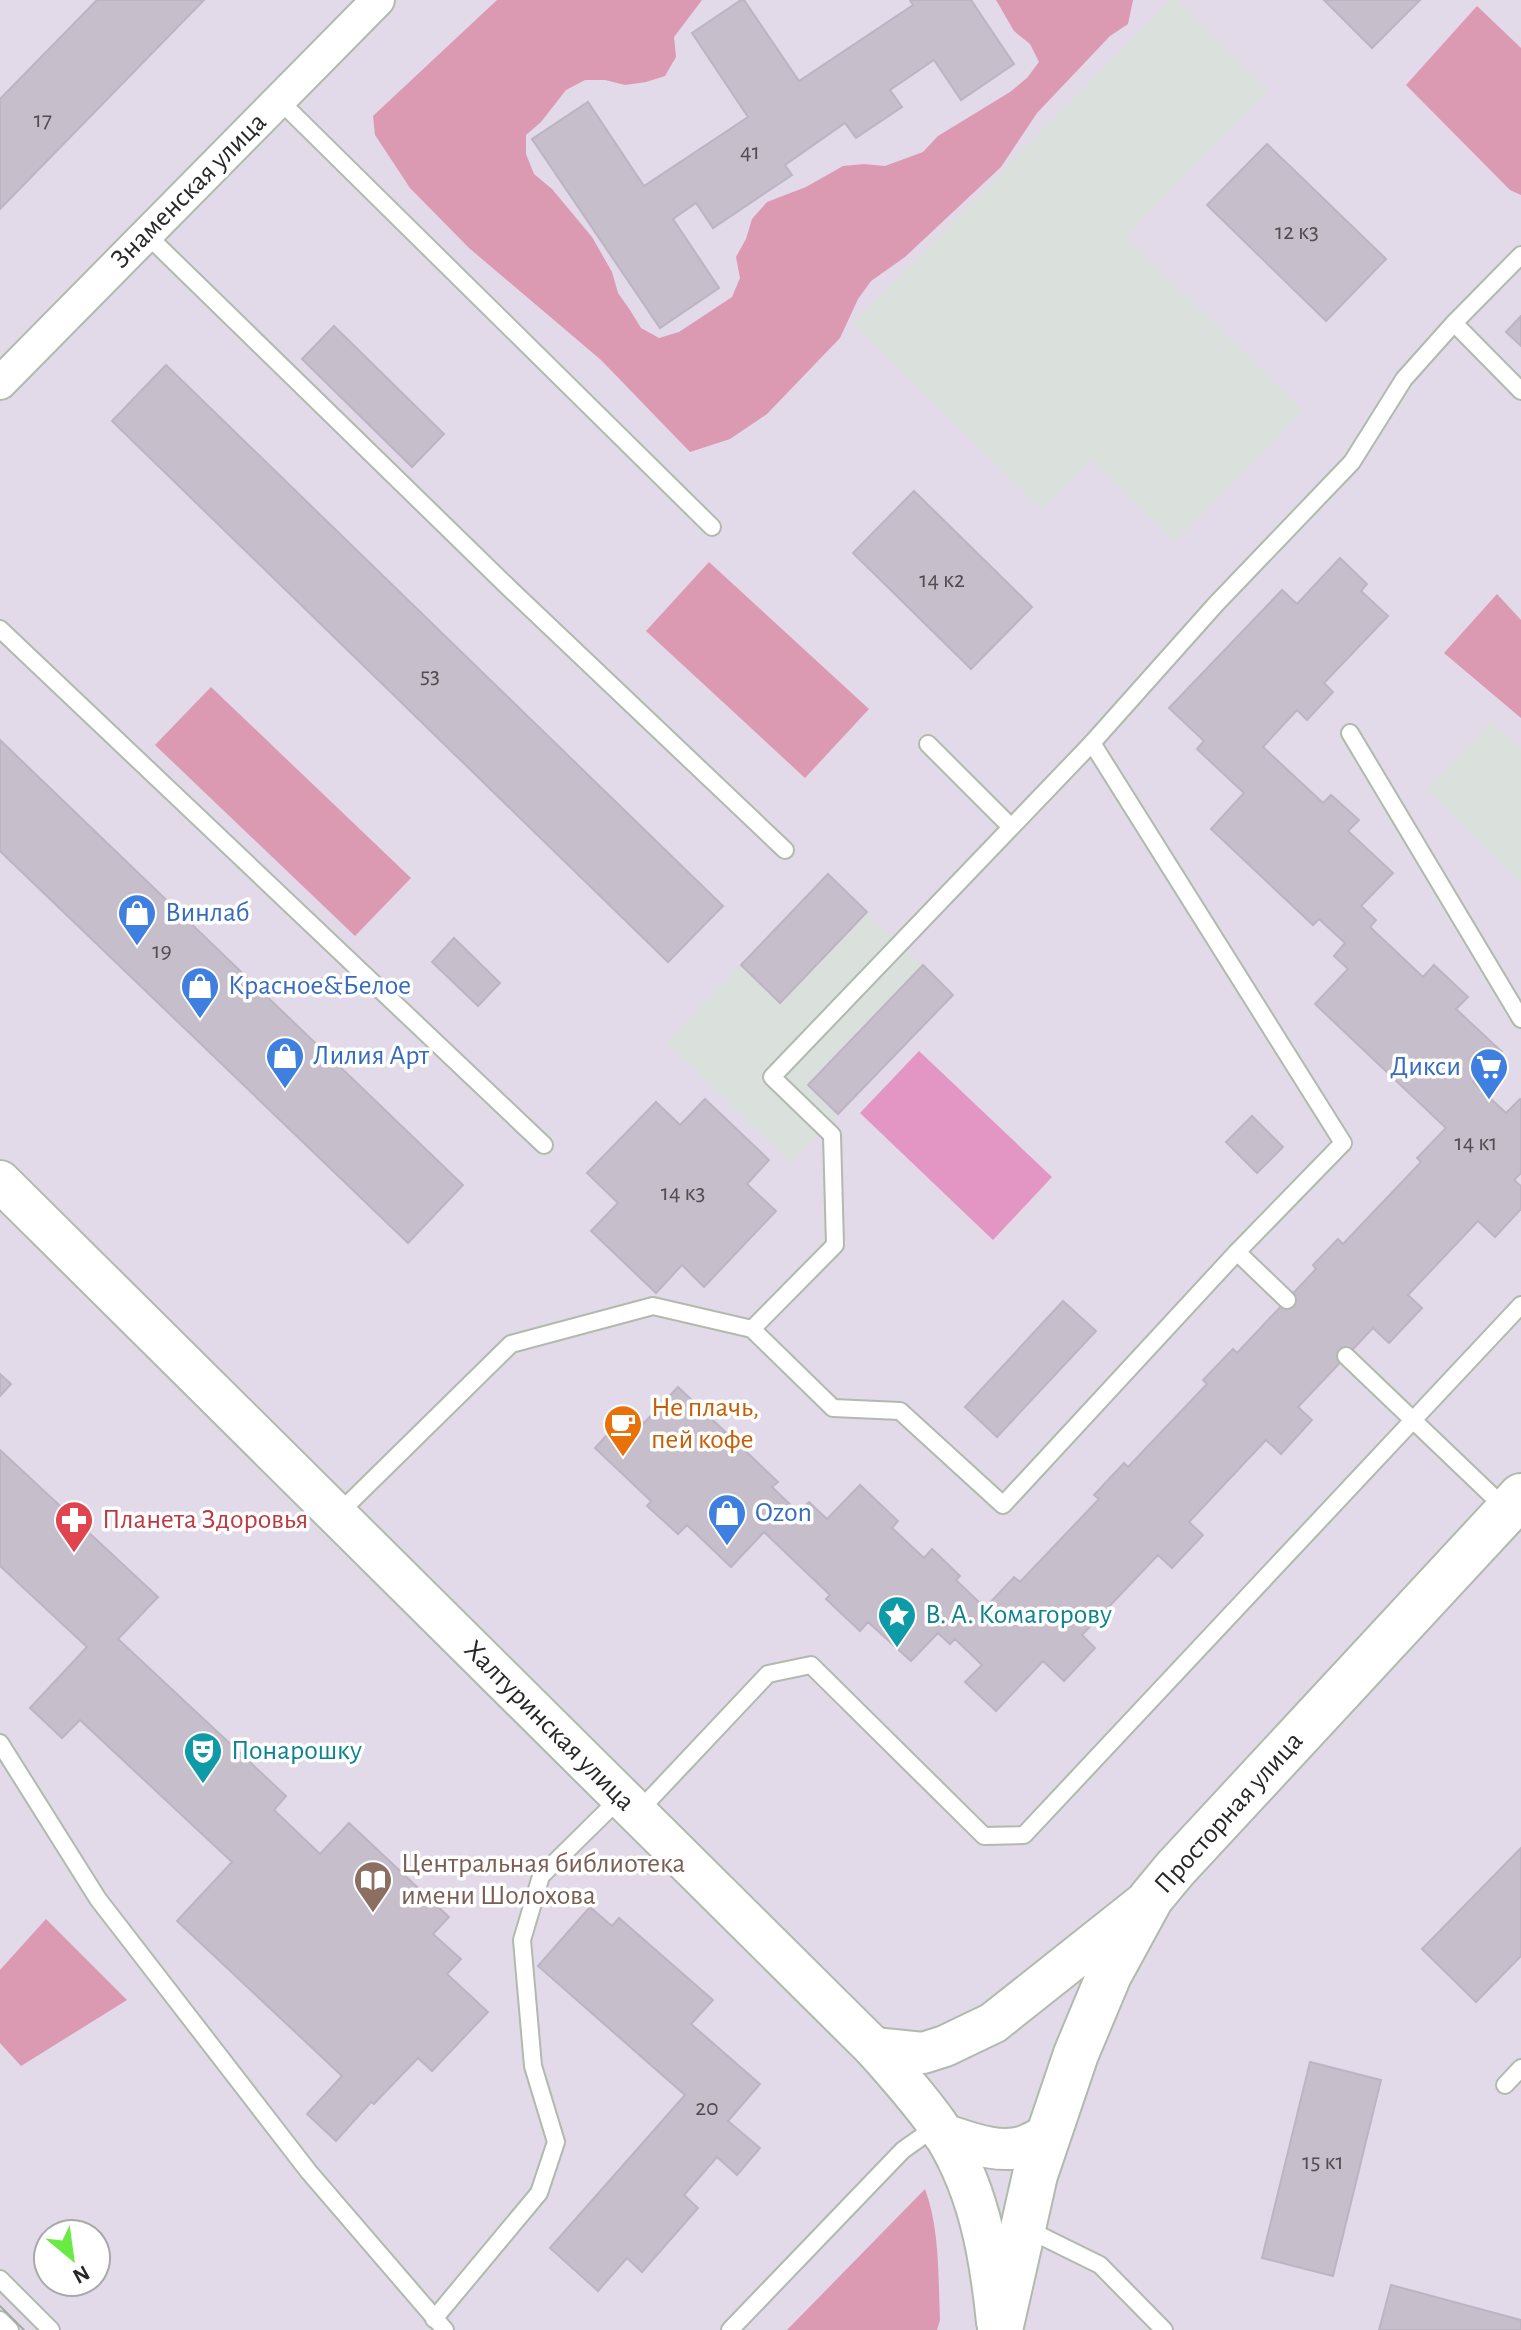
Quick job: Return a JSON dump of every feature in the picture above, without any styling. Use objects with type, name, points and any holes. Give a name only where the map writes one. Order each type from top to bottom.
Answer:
[{"type":"main road","name":"Просторная улица","points":[[999,2330],[1035,2175],[1076,2054],[1109,1975],[1151,1898],[1514,1503]]},
{"type":"street","name":"Знаменская улица","points":[[0,383],[378,0]]},
{"type":"street","name":"Халтуринская улица","points":[[0,1181],[874,2048],[941,2130],[959,2163],[979,2213],[992,2268],[999,2330]]},
{"type":"street","points":[[874,2048],[923,2053],[993,2023],[1151,1898]]},
{"type":"street","points":[[941,2130],[977,2145],[1002,2149],[1024,2147],[1048,2135]]},
{"type":"lane","points":[[279,100],[712,527]]},
{"type":"lane","points":[[146,234],[521,599],[785,850]]},
{"type":"lane","points":[[752,1329],[835,1245],[832,1135],[772,1077],[1092,743],[1216,604],[1352,462],[1404,379],[1521,255]]},
{"type":"lane","points":[[1454,323],[1521,391]]},
{"type":"lane","points":[[0,629],[544,1145]]},
{"type":"lane","points":[[1350,733],[1521,1019]]},
{"type":"lane","points":[[337,1515],[511,1344],[653,1306],[752,1329],[833,1408],[900,1411],[1003,1505],[1237,1252],[1343,1143],[1092,743]]},
{"type":"lane","points":[[928,744],[1011,827]]},
{"type":"lane","points":[[1237,1252],[1287,1300]]},
{"type":"lane","points":[[0,1743],[98,1899],[309,2172],[439,2324],[539,2193],[556,2142],[533,2066],[522,1940],[541,1876],[629,1805],[768,1674],[811,1665],[984,1836],[1024,1835],[1521,1305]]},
{"type":"lane","points":[[1346,1356],[1413,1421],[1514,1503]]},
{"type":"lane","points":[[1505,2085],[1521,2068]]},
{"type":"lane","points":[[730,2330],[903,2150],[941,2130]]},
{"type":"lane","points":[[1022,2226],[1100,2265],[1164,2330]]},
{"type":"lane","points":[[0,2279],[51,2330]]},
{"type":"lane","points":[[0,2320],[10,2330]]},
{"type":"shaded area","points":[[497,0],[702,0],[674,37],[676,57],[665,76],[625,85],[605,80],[585,80],[566,90],[541,122],[526,135],[526,154],[534,174],[552,189],[592,237],[612,272],[618,293],[641,328],[659,338],[679,332],[732,297],[740,278],[736,257],[752,219],[767,202],[806,187],[843,166],[885,166],[923,152],[938,136],[1010,92],[1027,78],[1039,62],[1030,44],[1014,31],[996,0],[1133,0],[1128,24],[1110,36],[1037,113],[1001,167],[905,257],[871,281],[858,299],[840,338],[767,414],[730,439],[690,452],[601,360],[469,248],[410,188],[375,135],[373,116]]},
{"type":"shaded area","points":[[1170,0],[1178,0],[1269,90],[1126,236],[1304,411],[1175,542],[1092,460],[1042,510],[852,323]]},
{"type":"shaded area","points":[[1477,6],[1521,48],[1521,195],[1510,190],[1406,85]]},
{"type":"shaded area","points":[[709,562],[869,709],[805,778],[646,631]]},
{"type":"shaded area","points":[[1497,594],[1521,620],[1521,718],[1444,653]]},
{"type":"shaded area","points":[[211,687],[411,878],[355,936],[155,745]]},
{"type":"shaded area","points":[[1492,721],[1521,749],[1521,884],[1426,789]]},
{"type":"shaded area","points":[[867,912],[953,995],[791,1163],[666,1042],[741,965],[780,1002]]},
{"type":"shaded area","points":[[919,1051],[1052,1177],[993,1240],[860,1113]]},
{"type":"shaded area","points":[[46,1919],[127,2000],[21,2066],[0,2043],[0,1970]]},
{"type":"shaded area","points":[[925,2189],[937,2253],[940,2320],[937,2330],[787,2330]]},
{"type":"building","points":[[97,0],[204,0],[0,209],[0,99]]},
{"type":"building","points":[[744,0],[799,81],[913,5],[910,0],[971,0],[1014,64],[961,100],[934,60],[890,90],[902,107],[856,138],[845,123],[785,165],[792,175],[713,228],[696,203],[673,219],[719,288],[660,328],[532,139],[588,102],[644,186],[748,117],[692,33]]},
{"type":"building","points":[[1324,0],[1420,0],[1372,48]]},
{"type":"building","points":[[1267,144],[1386,259],[1326,321],[1207,205]]},
{"type":"building","points":[[1521,316],[1521,346],[1506,332]]},
{"type":"building","points":[[334,326],[444,434],[412,467],[302,359]]},
{"type":"building","points":[[166,365],[723,906],[668,962],[112,421]]},
{"type":"building","points":[[914,491],[1032,607],[971,669],[853,553]]},
{"type":"building","points":[[1340,558],[1367,584],[1361,591],[1388,616],[1324,683],[1333,692],[1307,720],[1297,710],[1263,747],[1323,803],[1331,795],[1359,820],[1348,831],[1393,873],[1361,906],[1376,920],[1370,927],[1423,977],[1434,965],[1468,997],[1456,1009],[1502,1052],[1473,1082],[1506,1113],[1521,1100],[1521,1173],[1514,1180],[1521,1186],[1521,1209],[1495,1237],[1478,1221],[1408,1295],[1422,1308],[1389,1343],[1373,1328],[1298,1407],[1312,1420],[1281,1454],[1266,1440],[1189,1522],[1203,1535],[1172,1568],[1158,1555],[1082,1635],[1095,1648],[1064,1681],[1043,1661],[996,1711],[965,1682],[982,1665],[955,1639],[950,1644],[938,1633],[911,1661],[868,1622],[860,1631],[826,1599],[830,1595],[764,1532],[731,1567],[687,1525],[678,1534],[647,1506],[651,1501],[595,1448],[630,1410],[644,1423],[678,1387],[778,1482],[772,1487],[798,1512],[809,1502],[827,1519],[860,1485],[898,1521],[892,1528],[924,1558],[932,1549],[960,1576],[956,1580],[985,1608],[1014,1577],[1020,1582],[1099,1499],[1094,1495],[1124,1463],[1128,1467],[1207,1384],[1203,1380],[1233,1349],[1237,1353],[1316,1269],[1313,1265],[1338,1239],[1343,1244],[1421,1162],[1417,1158],[1446,1128],[1315,1004],[1348,969],[1334,956],[1345,943],[1319,919],[1313,925],[1211,829],[1244,793],[1197,749],[1204,741],[1169,708],[1282,590],[1297,604]]},
{"type":"building","points":[[0,740],[463,1185],[408,1243],[0,851]]},
{"type":"building","points":[[828,874],[867,912],[780,1003],[741,965]]},
{"type":"building","points":[[454,938],[500,983],[478,1006],[432,962]]},
{"type":"building","points":[[923,965],[953,995],[838,1114],[808,1085]]},
{"type":"building","points":[[705,1099],[769,1160],[747,1184],[776,1211],[704,1287],[682,1265],[656,1293],[591,1231],[618,1203],[587,1173],[656,1102],[680,1125]]},
{"type":"building","points":[[1252,1116],[1283,1147],[1257,1173],[1226,1142]]},
{"type":"building","points":[[1063,1301],[1096,1331],[997,1437],[965,1407]]},
{"type":"building","points":[[0,1374],[11,1384],[0,1396]]},
{"type":"building","points":[[0,1450],[158,1597],[118,1639],[286,1796],[274,1810],[320,1854],[349,1823],[449,1917],[433,1934],[461,1959],[447,1974],[488,2012],[432,2071],[418,2058],[374,2104],[371,2102],[336,2141],[307,2114],[342,2076],[177,1921],[232,1862],[80,1720],[62,1738],[30,1708],[87,1647],[0,1566]]},
{"type":"building","points":[[1521,1848],[1521,1956],[1476,2002],[1422,1949]]},
{"type":"building","points":[[590,1907],[612,1926],[619,1918],[713,2000],[691,2024],[760,2084],[728,2121],[760,2148],[737,2175],[717,2157],[684,2195],[698,2208],[642,2272],[627,2258],[598,2291],[550,2248],[685,2095],[538,1966]]},
{"type":"building","points":[[1310,2062],[1381,2080],[1333,2276],[1262,2258]]},
{"type":"building","points":[[1391,2285],[1521,2320],[1521,2330],[1379,2330]]},
{"type":"tram line","points":[[0,2306],[24,2330]]},
{"type":"place","name":"Винлаб","points":[[137,947]]},
{"type":"place","name":"Красное&Белое","points":[[200,1020]]},
{"type":"place","name":"Лилия Арт","points":[[285,1090]]},
{"type":"place","name":"Дикси","points":[[1489,1101]]},
{"type":"place","name":"Не плачь, пей кофе","points":[[623,1458]]},
{"type":"place","name":"Ozon","points":[[727,1547]]},
{"type":"place","name":"Планета Здоровья","points":[[74,1554]]},
{"type":"place","name":"В. А. Комагорову","points":[[897,1649]]},
{"type":"place","name":"Понарошку","points":[[203,1785]]},
{"type":"place","name":"Центральная библиотека имени Шолохова","points":[[373,1914]]}]
